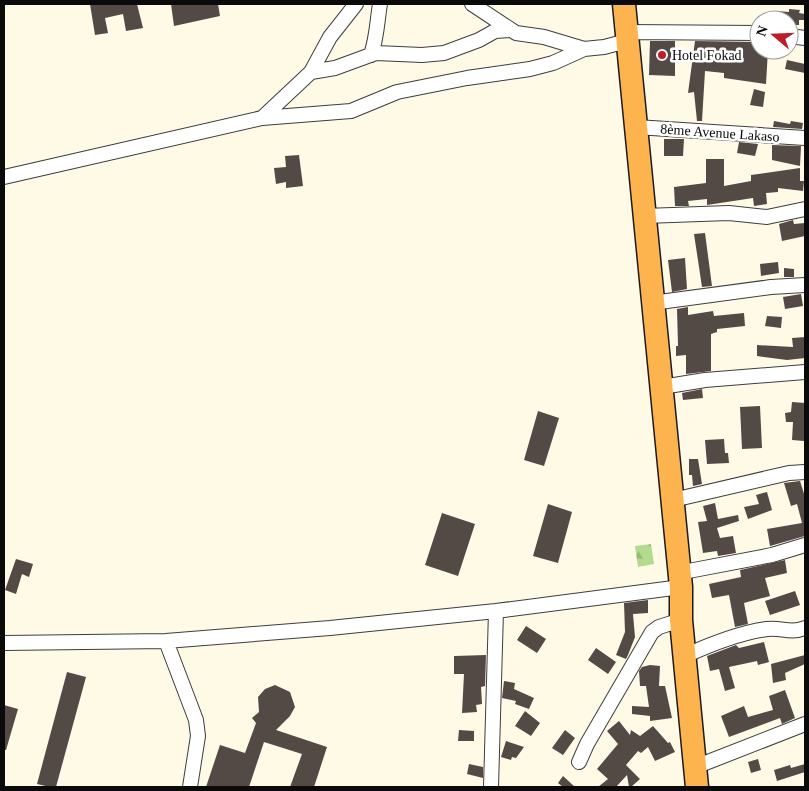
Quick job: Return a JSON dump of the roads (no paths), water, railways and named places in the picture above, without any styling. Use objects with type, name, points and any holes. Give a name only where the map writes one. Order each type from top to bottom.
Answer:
[{"type":"highway","points":[[624,4],[652,303],[673,500],[680,580],[681,620],[696,777]]},
{"type":"street","points":[[262,118],[311,72],[330,37],[356,4]]},
{"type":"street","points":[[370,54],[378,30],[376,17],[380,4]]},
{"type":"street","points":[[472,4],[509,30]]},
{"type":"street","points":[[311,72],[336,68],[370,54],[422,55],[444,53],[479,40],[495,31],[509,30],[584,49]]},
{"type":"street","points":[[4,177],[262,118],[351,110],[397,92],[467,78],[530,69],[553,63],[584,49],[604,47],[627,37],[749,33]]},
{"type":"street","name":"8ème Avenue Lakaso","points":[[636,127],[805,138]]},
{"type":"street","points":[[644,216],[729,213],[767,217],[805,209]]},
{"type":"street","points":[[652,303],[771,287],[805,285]]},
{"type":"street","points":[[662,387],[705,380],[735,380],[805,372]]},
{"type":"street","points":[[673,500],[789,473],[805,472]]},
{"type":"street","points":[[4,643],[166,641],[496,611],[680,580],[805,545]]},
{"type":"street","points":[[491,787],[496,611]]},
{"type":"street","points":[[579,762],[587,744],[652,632],[659,627],[681,620]]},
{"type":"street","points":[[685,656],[712,643],[769,629],[793,632],[805,628]]},
{"type":"street","points":[[166,641],[196,720],[198,736],[190,787]]},
{"type":"street","points":[[696,777],[805,724]]},
{"type":"place","name":"Hotel Fokad","points":[[662,55]]}]
